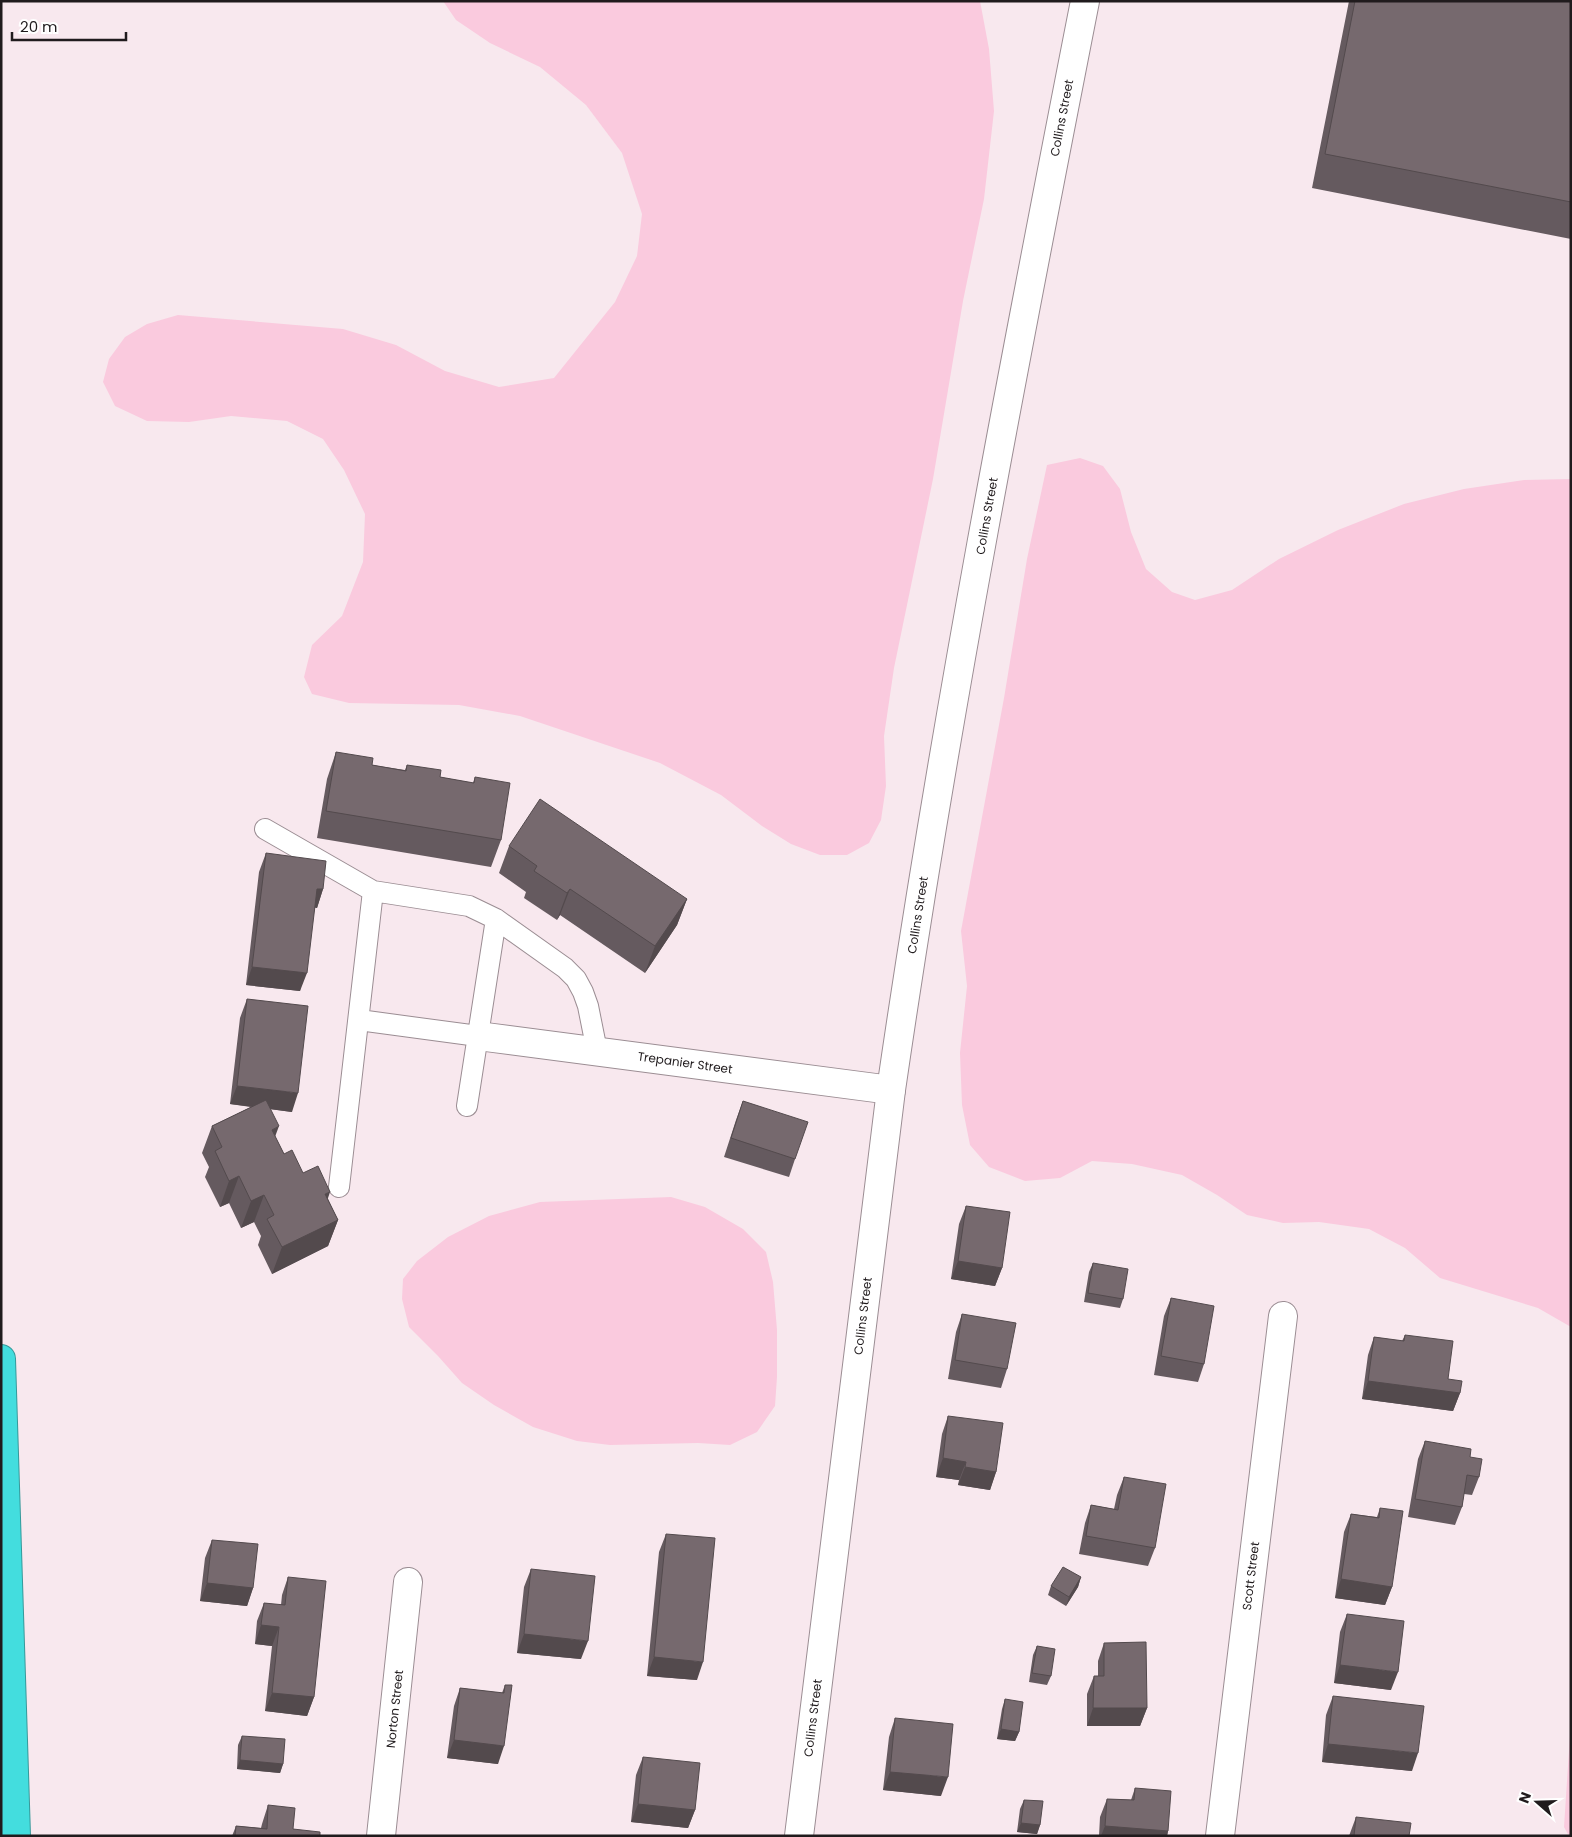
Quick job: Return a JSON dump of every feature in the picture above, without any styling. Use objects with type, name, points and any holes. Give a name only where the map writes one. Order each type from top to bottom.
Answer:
[{"type":"highway","points":[[1,1358],[16,1836]]},
{"type":"street","name":"Collins Street","points":[[798,1836],[891,1090],[922,885],[1022,325],[1085,1]]},
{"type":"street","name":"Trepanier Street","points":[[478,1036],[891,1090]]},
{"type":"street","name":"Scott Street","points":[[1220,1836],[1283,1316]]},
{"type":"street","name":"Norton Street","points":[[381,1836],[408,1582]]},
{"type":"lane","points":[[265,829],[373,892],[469,906],[496,918],[565,968],[576,979],[588,1006],[597,1051]]},
{"type":"lane","points":[[339,1187],[373,892]]},
{"type":"lane","points":[[467,1106],[496,918]]},
{"type":"lane","points":[[359,1020],[478,1036]]},
{"type":"shaded area","points":[[443,1],[980,1],[989,49],[994,111],[984,199],[963,301],[933,479],[894,668],[884,736],[886,786],[881,820],[869,843],[847,855],[820,855],[791,844],[762,826],[721,795],[660,763],[520,716],[459,705],[349,703],[312,694],[304,677],[312,645],[342,616],[363,562],[365,514],[344,470],[323,439],[287,421],[231,416],[189,422],[147,421],[115,406],[103,382],[109,359],[125,337],[147,324],[178,315],[343,329],[396,345],[445,371],[499,387],[554,378],[615,302],[637,256],[642,214],[622,153],[586,105],[540,67],[490,43],[456,20]]},
{"type":"shaded area","points":[[1080,458],[1103,466],[1120,489],[1131,532],[1146,569],[1172,592],[1195,600],[1232,590],[1279,559],[1338,530],[1404,504],[1464,489],[1524,480],[1571,479],[1571,1327],[1538,1308],[1440,1278],[1405,1248],[1369,1229],[1319,1222],[1283,1223],[1247,1215],[1182,1175],[1132,1164],[1092,1161],[1060,1178],[1025,1181],[989,1167],[970,1145],[962,1105],[960,1053],[967,986],[961,931],[1004,698],[1027,559],[1047,465]]},
{"type":"shaded area","points":[[671,1197],[705,1207],[743,1229],[766,1252],[773,1282],[777,1330],[777,1377],[775,1406],[757,1432],[730,1445],[698,1443],[610,1445],[577,1441],[533,1427],[494,1405],[462,1383],[409,1327],[402,1299],[403,1279],[417,1261],[448,1237],[489,1216],[540,1202]]},
{"type":"shaded area","points":[[1571,1720],[1571,1836],[1569,1836],[1564,1827]]},
{"type":"building","points":[[1355,1],[1571,1],[1571,202],[1325,154]]},
{"type":"building","points":[[336,752],[373,758],[372,765],[406,771],[407,765],[441,770],[440,777],[474,783],[475,777],[510,783],[501,840],[326,811]]},
{"type":"building","points":[[540,799],[687,899],[655,946],[570,889],[567,893],[534,871],[537,866],[509,846]]},
{"type":"building","points":[[266,853],[326,861],[323,889],[317,889],[307,973],[252,967]]},
{"type":"building","points":[[247,999],[308,1006],[298,1093],[237,1086]]},
{"type":"building","points":[[266,1100],[279,1126],[272,1130],[284,1154],[292,1150],[303,1173],[318,1166],[330,1192],[325,1194],[338,1220],[282,1247],[267,1219],[274,1215],[264,1195],[251,1201],[239,1176],[229,1181],[215,1151],[222,1147],[212,1126]]},
{"type":"building","points":[[743,1101],[808,1122],[795,1159],[731,1138]]},
{"type":"building","points":[[966,1206],[1010,1212],[1002,1268],[958,1261]]},
{"type":"building","points":[[1093,1263],[1128,1269],[1123,1299],[1088,1293]]},
{"type":"building","points":[[1171,1298],[1214,1306],[1204,1364],[1161,1356]]},
{"type":"building","points":[[962,1314],[1016,1323],[1007,1369],[955,1360]]},
{"type":"building","points":[[1405,1335],[1453,1341],[1448,1379],[1462,1381],[1460,1393],[1368,1381],[1374,1337],[1404,1341]]},
{"type":"building","points":[[948,1416],[1003,1423],[996,1472],[965,1467],[966,1462],[943,1458]]},
{"type":"building","points":[[1425,1441],[1471,1449],[1470,1457],[1482,1459],[1479,1477],[1467,1475],[1462,1507],[1415,1499]]},
{"type":"building","points":[[1124,1477],[1166,1484],[1155,1548],[1086,1536],[1091,1505],[1118,1510]]},
{"type":"building","points":[[1380,1508],[1403,1511],[1392,1587],[1341,1579],[1351,1514],[1379,1518]]},
{"type":"building","points":[[666,1534],[715,1538],[703,1662],[654,1657]]},
{"type":"building","points":[[212,1540],[258,1544],[253,1588],[207,1583]]},
{"type":"building","points":[[1063,1567],[1081,1577],[1069,1597],[1051,1586]]},
{"type":"building","points":[[531,1569],[595,1576],[588,1641],[524,1634]]},
{"type":"building","points":[[288,1577],[326,1581],[314,1697],[272,1693],[279,1627],[261,1625],[264,1603],[285,1605]]},
{"type":"building","points":[[1347,1614],[1404,1621],[1398,1672],[1340,1665]]},
{"type":"building","points":[[1146,1642],[1147,1708],[1093,1708],[1094,1676],[1104,1676],[1104,1643]]},
{"type":"building","points":[[1037,1646],[1055,1649],[1051,1676],[1032,1673]]},
{"type":"building","points":[[505,1685],[512,1685],[504,1746],[454,1740],[460,1688],[504,1693]]},
{"type":"building","points":[[1333,1696],[1424,1706],[1418,1753],[1328,1744]]},
{"type":"building","points":[[1005,1699],[1023,1702],[1019,1732],[1001,1729]]},
{"type":"building","points":[[895,1718],[953,1724],[948,1777],[890,1772]]},
{"type":"building","points":[[242,1736],[285,1739],[283,1764],[240,1760]]},
{"type":"building","points":[[643,1757],[700,1763],[695,1810],[638,1804]]},
{"type":"building","points":[[1135,1788],[1171,1791],[1168,1831],[1105,1826],[1107,1799],[1134,1800]]},
{"type":"building","points":[[1024,1800],[1043,1801],[1040,1825],[1021,1823]]},
{"type":"building","points":[[268,1805],[295,1808],[293,1829],[320,1832],[320,1836],[235,1836],[236,1826],[267,1829]]},
{"type":"building","points":[[1356,1817],[1411,1823],[1409,1836],[1354,1836]]}]
